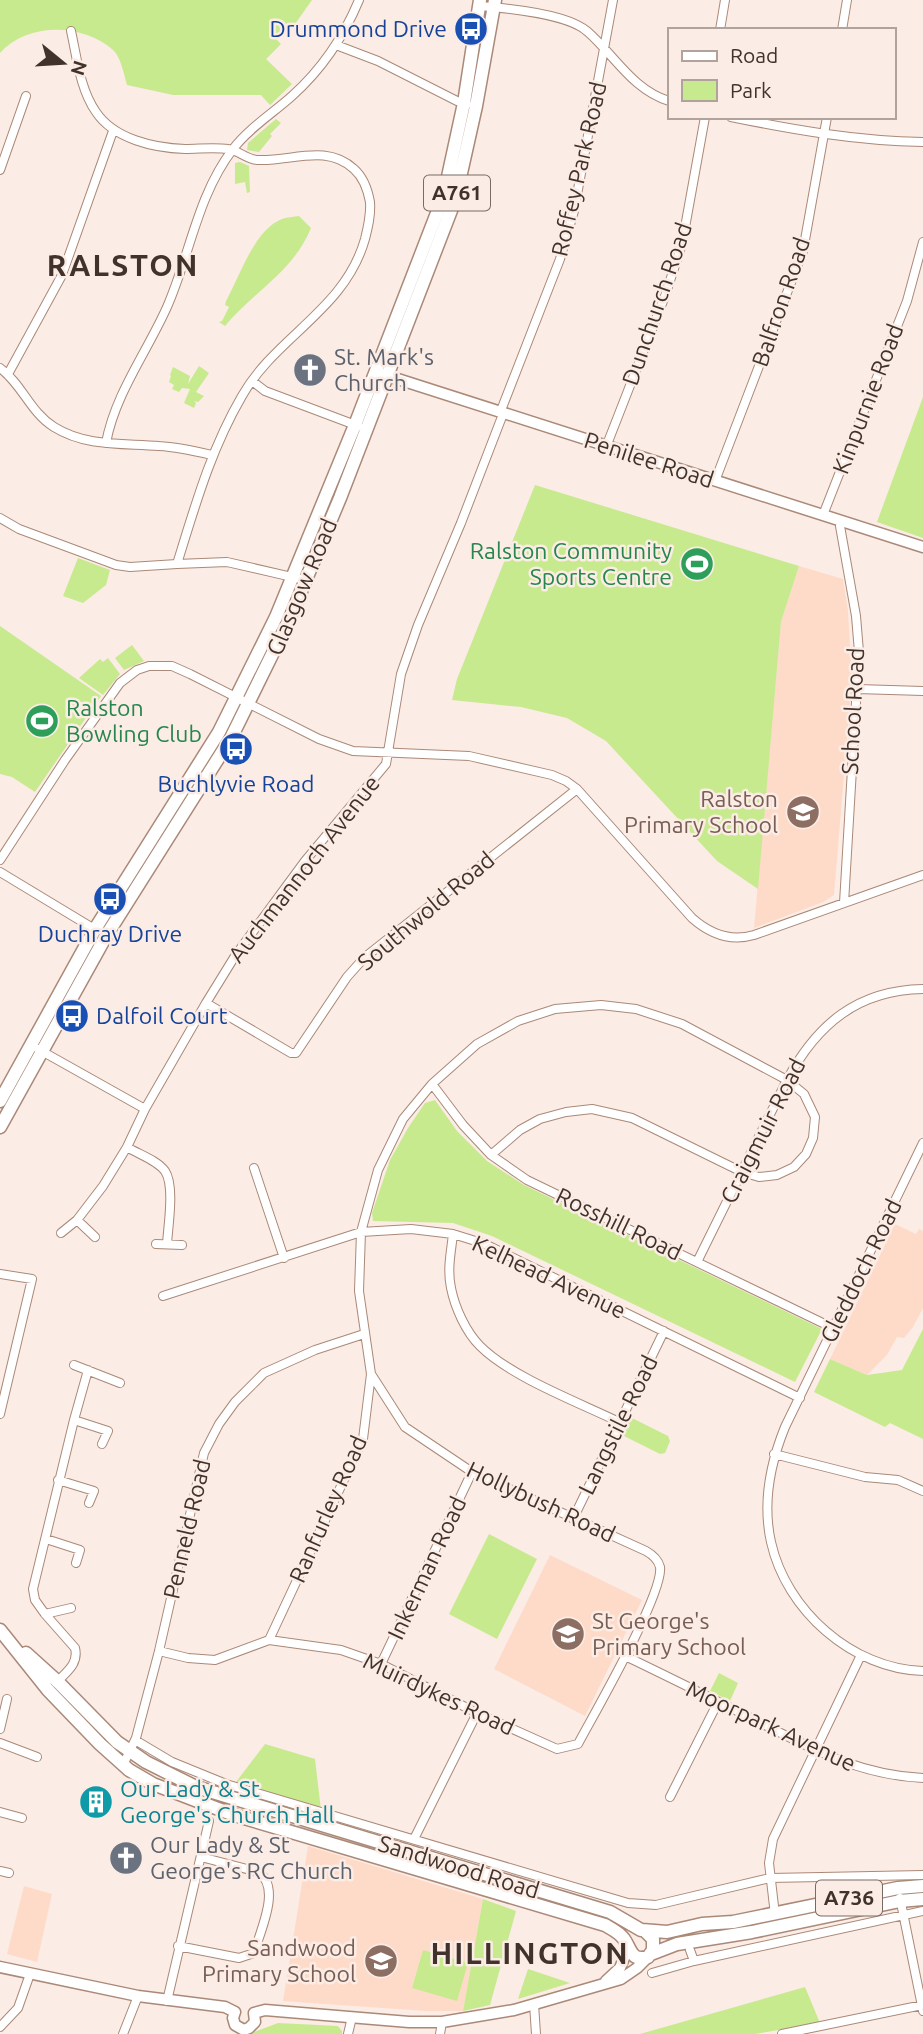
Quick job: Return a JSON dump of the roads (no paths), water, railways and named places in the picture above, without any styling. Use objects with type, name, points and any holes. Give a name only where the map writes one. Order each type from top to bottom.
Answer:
[{"type":"main road","name":"Glasgow Road","points":[[0,1127],[37,1049],[101,933],[217,761],[299,579],[455,200],[470,104],[480,3]]},
{"type":"main road","name":"Glasgow Road","points":[[470,104],[494,4]]},
{"type":"main road","name":"Glasgow Road","points":[[0,1101],[37,1049]]},
{"type":"main road","name":"Sandwood Road","points":[[0,1630],[53,1685],[122,1765],[153,1784],[212,1808],[605,1925],[614,1930],[627,1945]]},
{"type":"main road","name":"Sandwood Road","points":[[53,1685],[104,1731],[132,1746],[166,1773],[221,1796],[611,1912],[643,1930]]},
{"type":"main road","name":"A736","points":[[649,1956],[677,1944],[777,1927],[923,1886]]},
{"type":"main road","name":"A736","points":[[643,1930],[667,1932],[775,1912],[899,1894],[923,1899]]},
{"type":"main road","points":[[643,1930],[654,1941],[649,1956],[639,1958],[632,1954],[627,1945],[633,1932],[643,1930]]},
{"type":"street","points":[[106,443],[116,410],[174,290],[204,200],[233,149],[302,86],[336,45],[359,0]]},
{"type":"street","name":"Roffey Park Road","points":[[501,414],[560,259],[574,211],[613,0]]},
{"type":"street","points":[[720,28],[725,0]]},
{"type":"street","points":[[842,28],[847,0]]},
{"type":"street","points":[[480,3],[563,19],[587,31],[629,77],[668,101]]},
{"type":"street","points":[[71,31],[83,87],[96,112],[113,131],[165,148],[233,149],[250,159],[258,160],[320,155],[340,159],[358,173],[366,187],[370,206],[363,245],[345,281],[327,305],[278,351],[242,395],[212,454],[177,564]]},
{"type":"street","points":[[336,45],[378,61],[470,104]]},
{"type":"street","points":[[0,170],[26,96]]},
{"type":"street","name":"Dunchurch Road","points":[[606,447],[665,296],[682,244],[705,119]]},
{"type":"street","points":[[742,119],[824,134],[923,142]]},
{"type":"street","name":"Balfron Road","points":[[715,481],[803,251],[827,119]]},
{"type":"street","points":[[8,374],[62,275],[113,131]]},
{"type":"street","name":"Kinpurnie Road","points":[[823,515],[907,301],[923,242]]},
{"type":"street","points":[[0,368],[8,374],[32,408],[48,423],[79,439],[160,446],[212,454]]},
{"type":"street","name":"Penilee Road","points":[[382,374],[923,547]]},
{"type":"street","points":[[252,382],[265,391],[361,427]]},
{"type":"street","name":"Auchmannoch Avenue","points":[[61,1233],[89,1206],[127,1147],[145,1109],[206,1003],[271,905],[386,764],[401,674],[501,414]]},
{"type":"street","points":[[0,518],[19,529],[116,565],[130,567],[227,562],[299,579]]},
{"type":"street","name":"School Road","points":[[842,521],[840,526],[856,616],[859,652],[844,903]]},
{"type":"street","points":[[0,860],[65,760],[120,683],[137,670],[149,666],[172,666],[319,739],[353,751],[388,755],[469,756],[552,775],[566,781],[577,789],[692,918],[703,927],[723,936],[740,939],[923,875]]},
{"type":"street","points":[[857,690],[923,691]]},
{"type":"street","name":"Southwold Road","points":[[206,1003],[291,1053],[296,1053],[347,977],[364,958],[577,789]]},
{"type":"street","points":[[0,872],[101,933]]},
{"type":"street","name":"Craigmuir Road","points":[[697,1262],[800,1055],[819,1032],[844,1011],[866,999],[887,992],[923,989]]},
{"type":"street","name":"Hollybush Road","points":[[625,1656],[659,1580],[660,1565],[655,1556],[472,1472],[405,1427],[371,1374],[359,1291],[361,1232],[383,1160],[403,1119],[432,1084],[477,1044],[518,1021],[555,1009],[601,1005],[636,1009],[682,1024],[787,1080]]},
{"type":"street","points":[[37,1049],[145,1109]]},
{"type":"street","points":[[491,1155],[520,1130],[540,1119],[592,1109],[632,1118],[742,1172],[759,1177],[777,1175],[794,1167],[806,1154],[813,1138],[815,1116],[804,1094],[787,1080]]},
{"type":"street","name":"Rosshill Road","points":[[432,1084],[463,1125],[491,1155],[527,1180],[834,1328]]},
{"type":"street","name":"Gleddoch Road","points":[[923,1143],[919,1162],[834,1328],[774,1454],[769,1474],[768,1523],[771,1543],[783,1576],[796,1598],[822,1629],[861,1655],[892,1666],[923,1671]]},
{"type":"street","points":[[127,1147],[157,1164],[169,1180],[167,1244]]},
{"type":"street","points":[[254,1168],[284,1258]]},
{"type":"street","points":[[77,1220],[94,1237]]},
{"type":"street","name":"Kelhead Avenue","points":[[163,1296],[361,1232],[411,1228],[453,1234],[485,1244],[800,1398]]},
{"type":"street","points":[[453,1234],[449,1267],[451,1287],[458,1309],[479,1344],[511,1369],[619,1422]]},
{"type":"street","points":[[156,1244],[182,1245]]},
{"type":"street","points":[[0,1273],[32,1279],[0,1414]]},
{"type":"street","name":"Langstile Road","points":[[573,1519],[664,1331]]},
{"type":"street","name":"Penneld Road","points":[[122,1765],[132,1746],[159,1651],[204,1452],[219,1424],[235,1402],[264,1373],[315,1350],[364,1334]]},
{"type":"street","points":[[74,1364],[120,1382]]},
{"type":"street","points":[[53,1685],[74,1664],[77,1656],[75,1648],[35,1600],[33,1589],[58,1480],[88,1370]]},
{"type":"street","name":"Ranfurley Road","points":[[269,1640],[363,1439],[371,1374]]},
{"type":"street","points":[[74,1420],[108,1431],[102,1444]]},
{"type":"street","points":[[774,1454],[866,1477],[898,1480],[923,1491]]},
{"type":"street","name":"Inkerman Road","points":[[381,1664],[472,1472]]},
{"type":"street","points":[[58,1480],[94,1491],[89,1503]]},
{"type":"street","points":[[46,1539],[80,1550],[76,1563]]},
{"type":"street","points":[[45,1614],[71,1608]]},
{"type":"street","name":"Muirdykes Road","points":[[159,1651],[188,1658],[215,1660],[269,1640],[341,1650],[381,1664],[477,1713],[557,1749],[578,1744],[625,1656]]},
{"type":"street","points":[[777,1927],[770,1878],[773,1839],[861,1655]]},
{"type":"street","name":"Moorpark Avenue","points":[[625,1656],[854,1767],[923,1778]]},
{"type":"street","points":[[0,1729],[7,1699]]},
{"type":"street","points":[[670,1797],[718,1702]]},
{"type":"street","points":[[414,1839],[477,1713]]},
{"type":"street","points":[[0,1743],[37,1757]]},
{"type":"street","name":"Sandwood Road","points":[[132,1746],[212,1780],[628,1903],[646,1906],[770,1878],[923,1875]]},
{"type":"street","points":[[0,1812],[22,1818]]},
{"type":"street","points":[[167,2001],[209,1821]]},
{"type":"street","points":[[178,1946],[239,1958],[254,1953],[268,1904],[269,1889],[264,1876],[201,1857]]},
{"type":"street","points":[[782,2034],[922,2007],[899,1894]]},
{"type":"street","points":[[652,1973],[694,1961],[923,1911]]},
{"type":"street","points":[[604,1983],[620,1968],[627,1945]]},
{"type":"street","points":[[690,1950],[694,1961]]},
{"type":"street","points":[[254,2013],[255,2022],[251,2031],[233,2029],[235,2012],[244,2008],[254,2013],[265,2010],[442,2022],[493,2015],[621,1979],[649,1956]]},
{"type":"street","points":[[0,1967],[138,1996],[225,2007],[235,2012]]},
{"type":"street","points":[[0,2027],[18,2008],[30,1974]]},
{"type":"street","points":[[123,2034],[138,1996]]},
{"type":"street","points":[[534,2004],[536,2034]]},
{"type":"street","points":[[348,2034],[352,2017]]},
{"type":"street","points":[[440,2034],[442,2022]]},
{"type":"place","name":"Drummond Drive","points":[[471,29]]},
{"type":"place","name":"St. Mark's Church","points":[[310,370]]},
{"type":"place","name":"Ralston Community Sports Centre","points":[[697,564]]},
{"type":"place","name":"Ralston Bowling Club","points":[[42,721]]},
{"type":"place","name":"Buchlyvie Road","points":[[236,749]]},
{"type":"place","name":"Ralston Primary School","points":[[803,812]]},
{"type":"place","name":"Duchray Drive","points":[[110,899]]},
{"type":"place","name":"Dalfoil Court","points":[[72,1016]]},
{"type":"place","name":"St George's Primary School","points":[[568,1634]]},
{"type":"place","name":"Our Lady & St George's Church Hall","points":[[96,1802]]},
{"type":"place","name":"Our Lady & St George's RC Church","points":[[126,1858]]},
{"type":"place","name":"Sandwood Primary School","points":[[381,1961]]},
{"type":"district","name":"RALSTON","points":[[123,266]]},
{"type":"district","name":"HILLINGTON","points":[[530,1954]]}]
